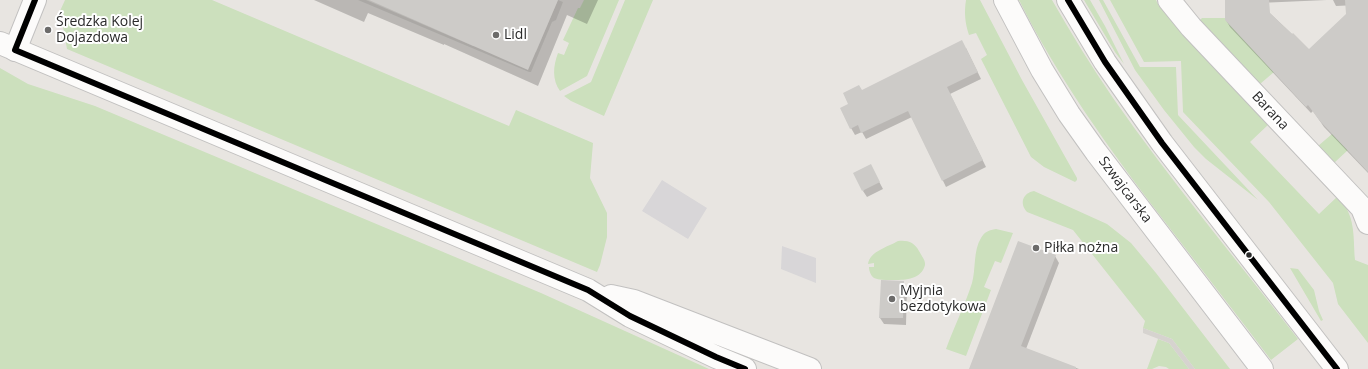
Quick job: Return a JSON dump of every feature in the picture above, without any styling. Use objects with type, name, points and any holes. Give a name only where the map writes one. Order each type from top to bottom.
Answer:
[{"type":"street","points":[[35,0],[7,47],[588,290],[630,316],[716,357],[745,369]]},
{"type":"street","name":"Szwajcarska","points":[[1005,0],[1042,70],[1096,152],[1262,369]]},
{"type":"street","points":[[1068,0],[1105,62],[1162,143],[1337,369]]},
{"type":"street","name":"Barana","points":[[1169,0],[1191,27],[1362,208],[1368,223]]},
{"type":"street","points":[[588,290],[634,301],[810,369]]},
{"type":"shaded area","points":[[358,0],[366,0],[473,46],[536,52],[558,0],[563,2],[556,20],[552,22],[531,72],[529,72]]},
{"type":"shaded area","points":[[662,180],[707,208],[688,239],[642,211]]},
{"type":"shaded area","points":[[782,246],[816,258],[816,283],[781,269]]},
{"type":"shaded area","points":[[1143,328],[1172,339],[1195,369],[1189,369],[1169,343],[1143,333]]},
{"type":"green space","points":[[65,0],[212,0],[509,126],[516,110],[593,143],[590,178],[607,213],[607,237],[597,272],[67,49],[60,11]]},
{"type":"green space","points":[[584,0],[619,0],[587,76],[560,91],[557,87],[554,73],[556,58],[558,53],[564,55],[569,43],[563,40],[578,8],[580,8]]},
{"type":"green space","points":[[625,0],[653,0],[604,116],[571,101],[564,96],[591,82]]},
{"type":"green space","points":[[966,0],[980,0],[1022,80],[1077,178],[1075,182],[1044,167],[1031,157],[981,59],[987,55],[976,33],[969,35],[965,18]]},
{"type":"green space","points":[[1019,0],[1052,0],[1097,74],[1135,129],[1298,339],[1271,360],[1142,192],[1085,112],[1050,57]]},
{"type":"green space","points":[[1084,0],[1090,0],[1124,64],[1115,52]]},
{"type":"green space","points":[[1099,0],[1103,0],[1140,67],[1176,67],[1178,115],[1258,200],[1206,159],[1194,147],[1164,110],[1135,70]]},
{"type":"green space","points":[[1110,0],[1156,0],[1159,6],[1269,124],[1250,142],[1319,214],[1338,196],[1348,211],[1351,219],[1355,260],[1368,265],[1368,343],[1338,304],[1333,283],[1269,202],[1183,112],[1181,61],[1144,62]]},
{"type":"green space","points":[[1202,18],[1225,18],[1274,72],[1260,84],[1200,20]]},
{"type":"green space","points":[[0,68],[28,84],[95,106],[541,293],[709,369],[0,369]]},
{"type":"green space","points":[[1332,134],[1348,150],[1334,163],[1318,146]]},
{"type":"green space","points":[[1034,191],[1107,224],[1131,243],[1230,369],[1195,369],[1172,339],[1143,328],[1145,321],[1073,230],[1027,212],[1023,205],[1023,199],[1027,194]]},
{"type":"green space","points":[[996,229],[1013,233],[1001,263],[995,261],[984,287],[991,290],[966,356],[946,349],[972,283],[978,243],[985,233]]},
{"type":"green space","points":[[898,241],[908,241],[915,246],[925,262],[923,270],[915,277],[905,279],[884,280],[874,278],[870,273],[869,267],[874,267],[874,263],[868,264],[869,260],[880,250]]},
{"type":"green space","points":[[1290,268],[1298,269],[1314,290],[1319,311],[1323,320],[1321,321]]},
{"type":"green space","points":[[1158,339],[1169,343],[1189,369],[1169,369],[1159,366],[1152,369],[1147,369]]},
{"type":"building","name":"Lidl","points":[[369,0],[558,0],[528,70]]},
{"type":"building","points":[[1225,0],[1269,0],[1270,13],[1309,49],[1346,14],[1345,0],[1368,0],[1368,172],[1319,120],[1308,105],[1306,107],[1225,20]]},
{"type":"building","points":[[962,40],[978,72],[947,87],[983,160],[942,181],[908,111],[861,133],[858,125],[850,129],[840,108],[848,104],[843,93],[859,85],[862,90]]},
{"type":"building","points":[[871,164],[880,182],[862,191],[853,173]]},
{"type":"building","points":[[1018,241],[1056,255],[1021,346],[1076,367],[1076,369],[969,369]]},
{"type":"building","name":"Myjnia bezdotykowa","points":[[881,280],[904,281],[903,318],[879,318]]},
{"type":"transit line","points":[[35,0],[15,50],[588,290],[630,316],[716,357],[745,369]]},
{"type":"transit line","points":[[1068,0],[1105,62],[1162,143],[1337,369]]},
{"type":"place","name":"Średzka Kolej Dojazdowa","points":[[48,30]]},
{"type":"place","name":"Lidl","points":[[496,35]]},
{"type":"place","name":"Piłka nożna","points":[[1036,248]]},
{"type":"place","name":"Myjnia bezdotykowa","points":[[892,299]]}]
